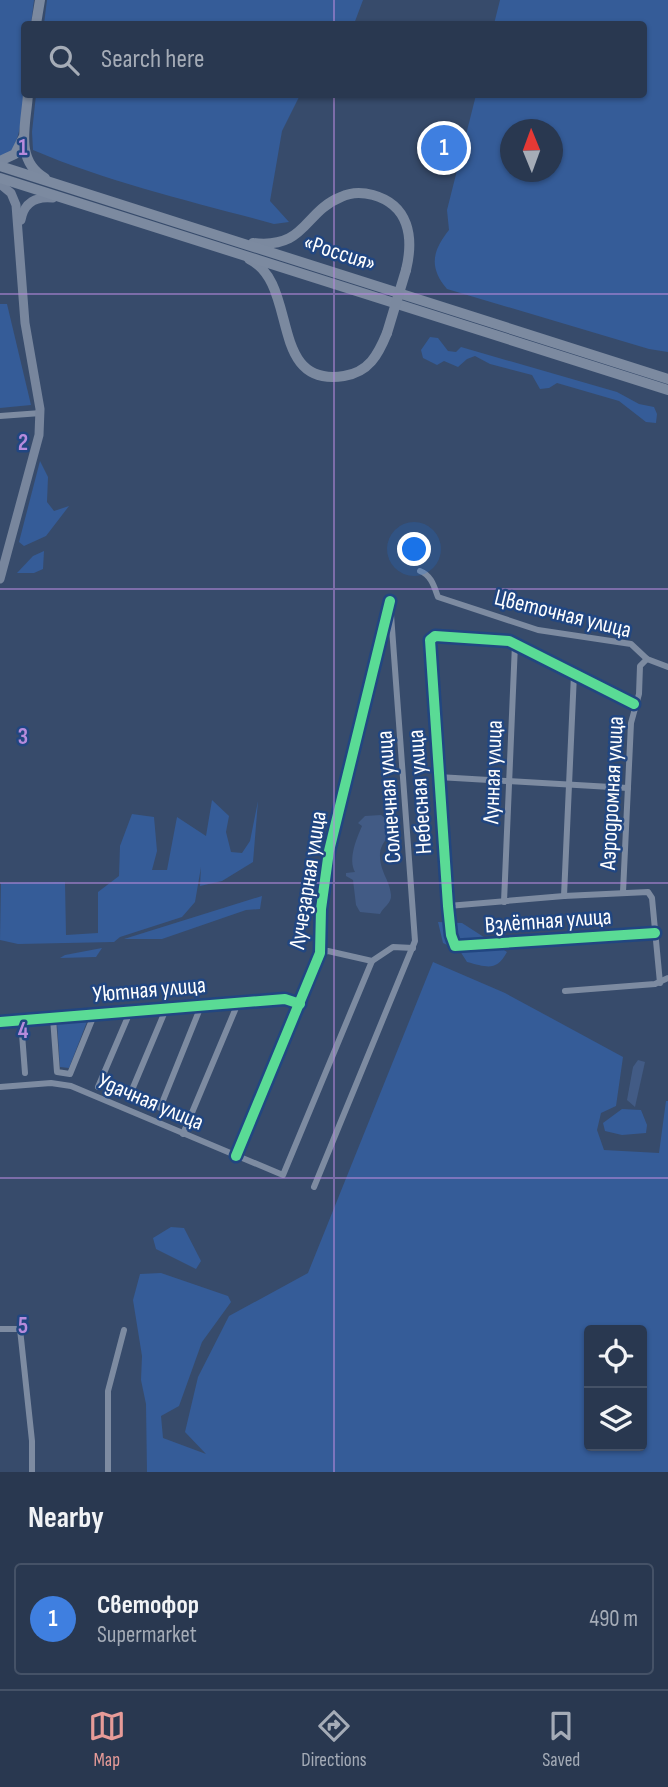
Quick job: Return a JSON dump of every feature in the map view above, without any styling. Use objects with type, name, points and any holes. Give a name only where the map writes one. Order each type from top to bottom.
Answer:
[{"type":"highway","name":"«Россия»","points":[[0,164],[237,247],[668,390]]},
{"type":"highway","name":"«Россия»","points":[[0,178],[237,247],[668,379]]},
{"type":"main road","points":[[36,21],[40,0]]},
{"type":"main road","points":[[28,98],[25,154],[29,165],[37,173],[55,183]]},
{"type":"main road","points":[[0,164],[16,153],[25,134]]},
{"type":"main road","points":[[0,184],[10,191],[15,200],[25,323],[41,413],[38,435],[0,579]]},
{"type":"main road","points":[[361,192],[386,200],[395,206],[404,216],[410,243],[406,270],[387,333],[375,359],[357,373],[327,377],[309,370],[296,358],[289,344],[278,295],[271,279],[237,247],[288,240],[301,232],[335,200],[361,192]]},
{"type":"main road","points":[[20,236],[22,213],[32,201],[43,197],[74,201]]},
{"type":"street","points":[[0,416],[41,413]]},
{"type":"street","name":"Цветочная улица","points":[[420,571],[426,573],[432,581],[438,597],[538,630],[631,644],[647,659],[668,667]]},
{"type":"street","name":"Солнечная улица","points":[[390,601],[415,934],[413,948]]},
{"type":"street","name":"Лучезарная улица","points":[[236,1156],[320,953],[321,909],[329,851],[390,601]]},
{"type":"street","name":"Небесная улица","points":[[451,935],[430,645],[432,637],[435,636],[509,641],[514,644]]},
{"type":"street","points":[[514,644],[635,704]]},
{"type":"street","name":"Лунная улица","points":[[504,902],[514,644]]},
{"type":"street","name":"Аэродромная улица","points":[[623,892],[631,723],[639,694],[640,666],[647,659]]},
{"type":"street","points":[[564,896],[574,674]]},
{"type":"street","points":[[439,777],[628,788]]},
{"type":"street","points":[[448,906],[623,892],[651,893],[660,983]]},
{"type":"street","name":"Взлётная улица","points":[[451,935],[455,946],[461,947],[656,933]]},
{"type":"street","points":[[314,1188],[413,948],[393,947],[372,961],[328,951],[320,953]]},
{"type":"street","name":"Удачная улица","points":[[0,1087],[66,1084],[283,1175],[372,961]]},
{"type":"street","points":[[565,991],[660,983],[668,978]]},
{"type":"street","name":"Уютная улица","points":[[0,1022],[285,999],[300,1004]]},
{"type":"street","points":[[183,1134],[238,1003]]},
{"type":"street","points":[[160,1108],[201,1006]]},
{"type":"street","points":[[130,1097],[166,1009]]},
{"type":"street","points":[[98,1087],[130,1012]]},
{"type":"street","points":[[53,1018],[57,1072],[70,1074],[94,1015]]},
{"type":"street","points":[[21,1021],[25,1073]]},
{"type":"street","points":[[0,1328],[20,1329],[32,1441],[32,1472]]},
{"type":"street","points":[[108,1472],[108,1391],[124,1330]]},
{"type":"shaded area","points":[[0,0],[34,0],[31,21],[21,21],[21,98],[24,98],[20,126],[10,154],[0,157]]},
{"type":"shaded area","points":[[47,0],[363,0],[355,21],[44,21]]},
{"type":"shaded area","points":[[500,0],[668,0],[668,352],[649,349],[447,289],[437,273],[435,259],[439,245],[449,230],[447,210],[475,98],[647,98],[647,21],[495,21]]},
{"type":"shaded area","points":[[36,98],[298,98],[282,131],[270,201],[289,222],[274,224],[152,191],[62,162],[33,150]]},
{"type":"shaded area","points":[[0,304],[7,304],[31,405],[0,408]]},
{"type":"shaded area","points":[[430,337],[438,338],[448,351],[456,352],[461,347],[617,392],[639,404],[654,407],[657,414],[656,423],[646,422],[619,401],[557,383],[540,389],[532,375],[490,364],[475,356],[458,367],[444,361],[437,365],[423,358],[421,350]]},
{"type":"shaded area","points":[[40,461],[48,477],[47,502],[54,511],[69,506],[46,536],[24,546],[19,542]]},
{"type":"shaded area","points":[[44,551],[43,569],[34,573],[17,573],[33,556]]},
{"type":"shaded area","points":[[212,800],[229,816],[226,832],[231,852],[242,853],[250,841],[258,801],[253,862],[222,881],[200,886],[201,867],[195,902],[182,917],[120,937],[114,942],[18,944],[0,940],[1,883],[65,882],[66,935],[98,933],[98,892],[119,876],[120,846],[132,814],[154,817],[157,851],[152,870],[167,870],[177,817],[206,836]]},
{"type":"shaded area","points":[[381,815],[391,830],[380,853],[391,898],[380,914],[360,912],[356,905],[353,880],[346,876],[346,873],[355,872],[353,855],[362,826],[358,823],[365,816]]},
{"type":"shaded area","points":[[262,896],[260,909],[246,910],[162,939],[124,939]]},
{"type":"shaded area","points":[[438,922],[462,923],[507,952],[495,965],[467,962],[460,951],[443,943]]},
{"type":"shaded area","points":[[102,948],[96,957],[60,958],[65,955]]},
{"type":"shaded area","points":[[433,962],[505,993],[623,1057],[616,1106],[601,1113],[597,1130],[604,1150],[659,1153],[668,1101],[668,1472],[147,1472],[146,1404],[133,1300],[140,1274],[161,1273],[228,1296],[231,1302],[202,1342],[179,1406],[161,1416],[163,1438],[206,1454],[185,1432],[198,1377],[229,1316],[308,1273]]},
{"type":"shaded area","points":[[60,1019],[88,1019],[69,1068],[60,1067],[57,1022]]},
{"type":"shaded area","points":[[638,1060],[645,1062],[635,1107],[627,1100],[633,1067]]},
{"type":"shaded area","points":[[622,1109],[641,1110],[647,1125],[646,1133],[622,1135],[605,1131],[603,1123]]},
{"type":"shaded area","points":[[171,1227],[184,1228],[201,1261],[196,1269],[156,1249],[153,1238]]},
{"type":"cycle path","points":[[236,1156],[320,953],[321,909],[329,851],[390,601]]},
{"type":"cycle path","points":[[634,704],[509,641],[435,636],[430,640],[448,906],[455,946],[655,933]]},
{"type":"cycle path","points":[[0,1022],[285,999],[300,1004]]},
{"type":"place","name":"Светофор","points":[[444,148]]}]
